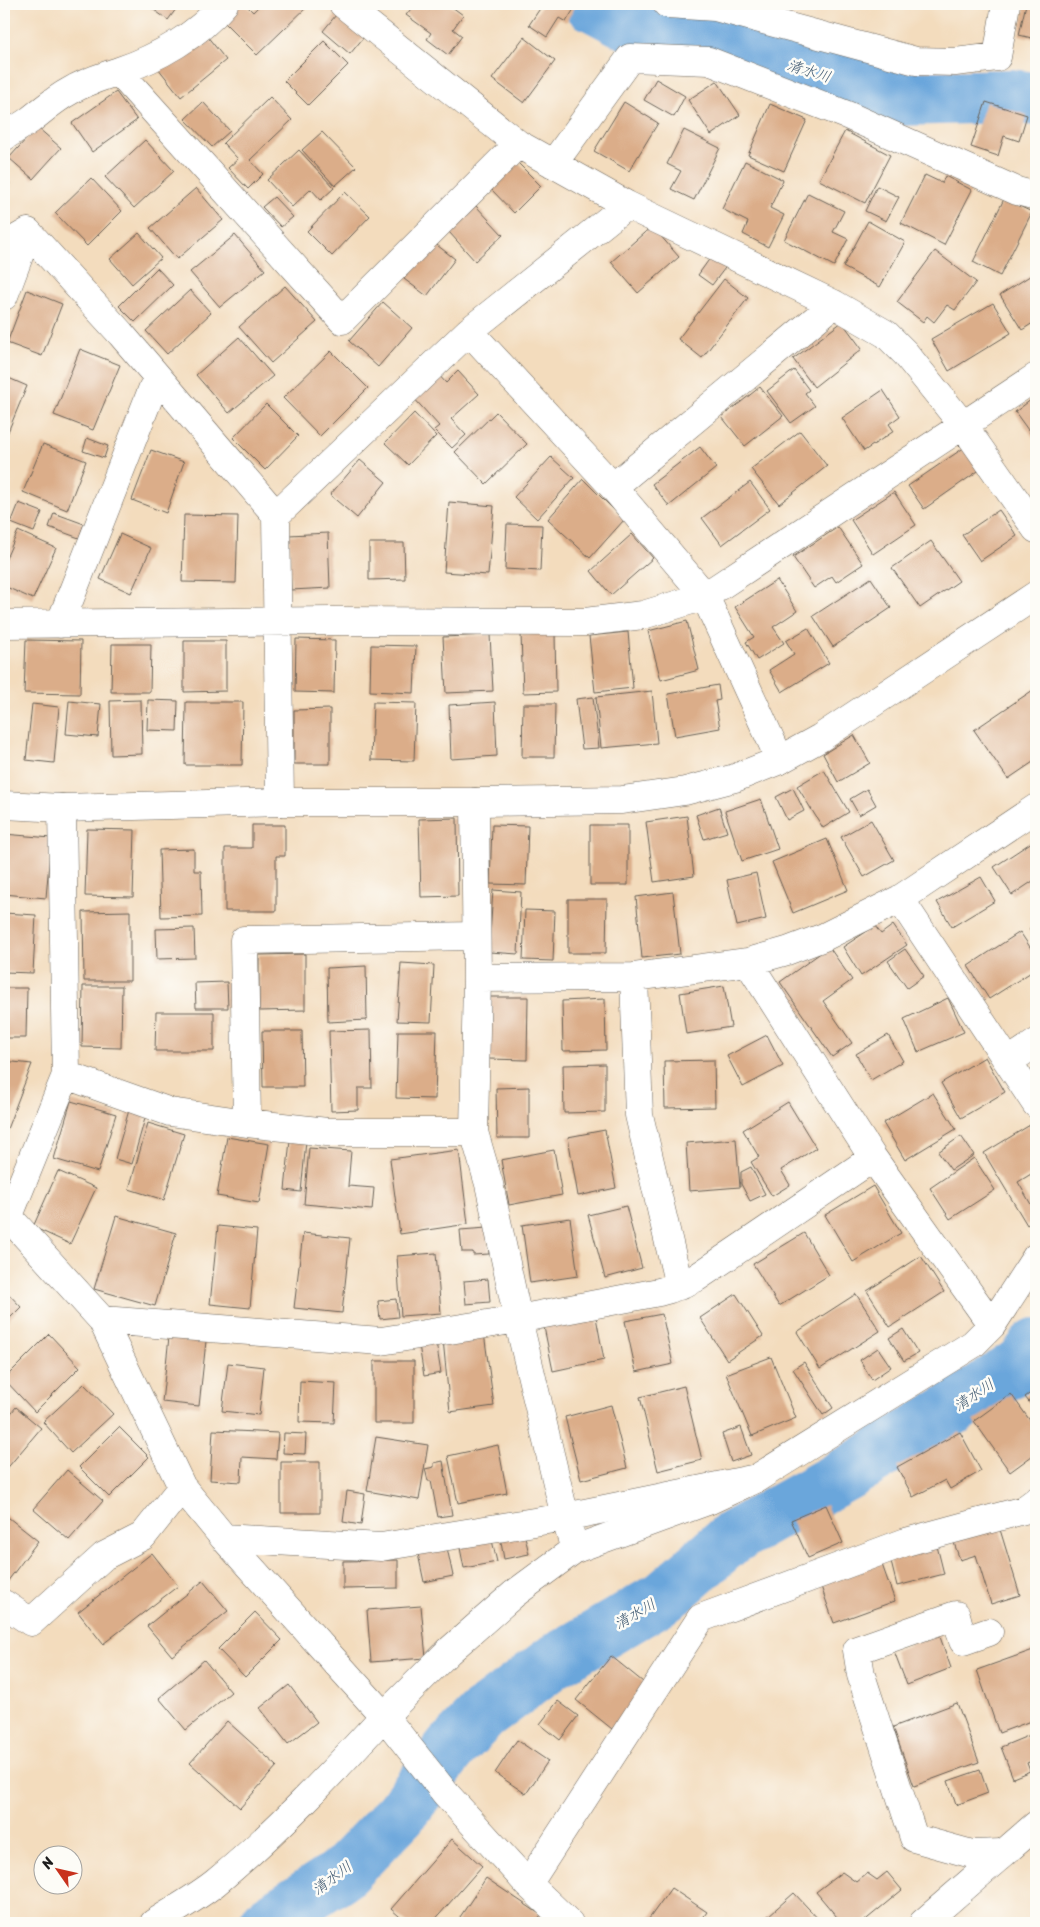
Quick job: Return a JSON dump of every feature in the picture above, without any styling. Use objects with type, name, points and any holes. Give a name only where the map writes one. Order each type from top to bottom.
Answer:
[{"type":"street","points":[[4,137],[70,91],[100,77],[119,72],[146,60],[190,35],[206,24],[224,4]]},
{"type":"street","points":[[343,4],[518,144],[628,205],[834,304],[886,334],[906,354],[962,425],[1036,529]]},
{"type":"street","points":[[667,4],[715,7],[916,61],[955,62],[996,57],[1006,4]]},
{"type":"street","points":[[554,164],[630,58],[709,61],[847,115],[1017,191],[1036,196]]},
{"type":"street","points":[[119,72],[342,320],[518,144]]},
{"type":"street","points":[[276,515],[469,331],[628,205]]},
{"type":"street","points":[[4,246],[28,232]]},
{"type":"street","points":[[4,296],[28,232]]},
{"type":"street","points":[[28,232],[121,334],[276,515],[279,621],[280,802]]},
{"type":"street","points":[[613,487],[834,304]]},
{"type":"street","points":[[469,331],[613,487],[705,596],[780,760]]},
{"type":"street","points":[[60,624],[156,377]]},
{"type":"street","points":[[4,624],[279,621],[585,622],[644,616],[705,596],[1036,378]]},
{"type":"street","points":[[4,806],[62,808],[280,802],[622,800],[653,797],[718,783],[780,760],[820,738],[1036,595]]},
{"type":"street","points":[[474,802],[476,978],[474,1132],[489,1184],[518,1319],[565,1517],[575,1549]]},
{"type":"street","points":[[62,808],[66,1075],[6,1215],[102,1320],[182,1486],[224,1538],[384,1716],[446,1794],[528,1884],[566,1922]]},
{"type":"street","points":[[476,978],[634,978],[748,962],[787,952],[824,937],[900,899],[1036,808]]},
{"type":"street","points":[[900,899],[1036,1104]]},
{"type":"street","points":[[247,1123],[244,940],[475,936]]},
{"type":"street","points":[[748,962],[873,1158],[992,1325]]},
{"type":"street","points":[[634,978],[639,1115],[679,1286]]},
{"type":"street","points":[[1009,1061],[1036,1043]]},
{"type":"street","points":[[66,1075],[170,1112],[247,1123],[327,1132],[474,1132]]},
{"type":"street","points":[[102,1320],[381,1342],[518,1319],[659,1292],[696,1278],[873,1158]]},
{"type":"street","points":[[154,1923],[214,1884],[332,1772],[384,1716],[448,1652],[514,1594],[575,1549],[710,1500],[757,1478],[966,1349],[992,1325],[1036,1257]]},
{"type":"street","points":[[224,1538],[381,1546],[565,1517],[757,1478]]},
{"type":"street","points":[[4,1604],[31,1622],[104,1556],[143,1536],[182,1486]]},
{"type":"street","points":[[528,1884],[701,1618],[906,1542],[1024,1510],[1036,1502]]},
{"type":"street","points":[[989,1632],[963,1641],[956,1615],[857,1650],[861,1675],[914,1838],[972,1854],[1003,1853]]},
{"type":"street","points":[[923,1923],[1036,1825]]},
{"type":"building","points":[[146,4],[178,4],[179,5],[168,20]]},
{"type":"building","points":[[238,4],[245,4],[253,12],[261,4],[309,5],[257,55],[222,20]]},
{"type":"building","points":[[415,4],[448,4],[463,15],[453,29],[462,36],[448,55],[427,39],[431,33],[406,15]]},
{"type":"building","points":[[543,4],[577,4],[566,22],[559,18],[547,37],[529,25]]},
{"type":"building","points":[[1026,4],[1036,4],[1036,39],[1019,35]]},
{"type":"building","points":[[340,10],[368,32],[350,54],[323,31]]},
{"type":"building","points":[[203,31],[226,60],[181,97],[158,68]]},
{"type":"building","points":[[524,37],[555,61],[524,103],[492,79]]},
{"type":"building","points":[[324,41],[348,65],[308,105],[284,81]]},
{"type":"building","points":[[656,79],[685,96],[674,117],[644,100]]},
{"type":"building","points":[[717,81],[740,115],[711,135],[688,100]]},
{"type":"building","points":[[116,92],[137,120],[92,152],[72,123]]},
{"type":"building","points":[[270,97],[292,120],[250,160],[263,174],[248,189],[228,168],[238,159],[223,143]]},
{"type":"building","points":[[203,102],[230,131],[212,147],[185,119]]},
{"type":"building","points":[[624,102],[658,123],[629,171],[594,151]]},
{"type":"building","points":[[986,102],[1027,115],[1019,141],[1004,136],[998,156],[971,147]]},
{"type":"building","points":[[770,104],[807,120],[784,171],[748,155]]},
{"type":"building","points":[[37,127],[61,148],[33,179],[9,158]]},
{"type":"building","points":[[684,130],[720,148],[694,200],[671,189],[681,171],[667,164]]},
{"type":"building","points":[[845,131],[890,155],[865,203],[819,180]]},
{"type":"building","points":[[322,132],[356,167],[335,186],[302,150]]},
{"type":"building","points":[[145,140],[174,171],[134,208],[105,177]]},
{"type":"building","points":[[299,150],[334,188],[321,200],[311,189],[292,207],[267,180]]},
{"type":"building","points":[[745,161],[783,180],[770,208],[784,215],[768,247],[743,234],[748,222],[722,209]]},
{"type":"building","points":[[518,163],[541,186],[514,213],[491,189]]},
{"type":"building","points":[[4,174],[10,184],[4,189]]},
{"type":"building","points":[[925,175],[942,183],[945,176],[972,190],[944,245],[901,223]]},
{"type":"building","points":[[91,178],[122,211],[87,246],[55,213]]},
{"type":"building","points":[[877,186],[899,197],[886,221],[865,211]]},
{"type":"building","points":[[196,188],[223,220],[177,259],[150,228]]},
{"type":"building","points":[[345,192],[370,216],[332,256],[307,231]]},
{"type":"building","points":[[808,193],[844,211],[833,232],[848,239],[834,266],[784,240]]},
{"type":"building","points":[[274,197],[293,217],[281,227],[262,207]]},
{"type":"building","points":[[1004,199],[1032,212],[1000,276],[973,262]]},
{"type":"building","points":[[476,206],[503,235],[475,261],[449,232]]},
{"type":"building","points":[[868,221],[905,242],[880,287],[843,267]]},
{"type":"building","points":[[652,226],[679,257],[638,293],[611,262]]},
{"type":"building","points":[[139,233],[161,258],[132,284],[110,259]]},
{"type":"building","points":[[235,235],[265,270],[220,307],[190,272]]},
{"type":"building","points":[[433,242],[455,259],[427,296],[404,279]]},
{"type":"building","points":[[935,251],[976,282],[955,310],[947,305],[934,322],[927,316],[923,322],[897,302]]},
{"type":"building","points":[[713,254],[728,264],[712,285],[698,275]]},
{"type":"building","points":[[157,268],[173,285],[135,322],[119,306]]},
{"type":"building","points":[[1036,272],[1036,321],[1022,330],[1000,295]]},
{"type":"building","points":[[724,279],[748,298],[702,358],[678,339]]},
{"type":"building","points":[[285,286],[317,322],[271,363],[239,327]]},
{"type":"building","points":[[27,290],[62,304],[42,356],[7,343]]},
{"type":"building","points":[[190,290],[211,313],[167,354],[146,331]]},
{"type":"building","points":[[383,302],[412,328],[378,367],[349,341]]},
{"type":"building","points":[[993,303],[1011,333],[949,371],[931,339]]},
{"type":"building","points":[[842,322],[862,349],[814,387],[793,359]]},
{"type":"building","points":[[239,337],[273,376],[229,413],[196,375]]},
{"type":"building","points":[[80,349],[120,365],[93,430],[54,415]]},
{"type":"building","points":[[331,351],[368,388],[320,436],[283,398]]},
{"type":"building","points":[[794,370],[809,390],[805,393],[815,406],[791,423],[767,391]]},
{"type":"building","points":[[458,371],[479,394],[451,419],[466,435],[452,448],[434,430],[439,426],[412,396],[437,373],[446,383]]},
{"type":"building","points":[[4,376],[27,386],[5,439],[4,438]]},
{"type":"building","points":[[760,387],[783,416],[745,446],[722,417]]},
{"type":"building","points":[[883,390],[900,416],[889,424],[894,431],[864,451],[842,418]]},
{"type":"building","points":[[1036,396],[1036,441],[1015,412]]},
{"type":"building","points":[[266,404],[298,436],[265,470],[233,438]]},
{"type":"building","points":[[496,412],[527,444],[486,484],[455,452]]},
{"type":"building","points":[[414,413],[436,436],[408,465],[385,443]]},
{"type":"building","points":[[800,431],[827,466],[779,504],[751,469]]},
{"type":"building","points":[[87,438],[108,446],[104,458],[83,451]]},
{"type":"building","points":[[43,444],[86,461],[67,510],[23,492]]},
{"type":"building","points":[[700,447],[716,468],[669,506],[652,484]]},
{"type":"building","points":[[965,447],[981,469],[924,509],[908,486]]},
{"type":"building","points":[[151,450],[184,462],[166,513],[132,500]]},
{"type":"building","points":[[551,457],[574,478],[537,519],[514,497]]},
{"type":"building","points":[[360,460],[386,482],[357,518],[330,495]]},
{"type":"building","points":[[583,479],[624,520],[590,558],[548,519]]},
{"type":"building","points":[[750,482],[770,509],[722,545],[702,518]]},
{"type":"building","points":[[894,492],[916,525],[873,554],[851,520]]},
{"type":"building","points":[[449,502],[494,506],[488,575],[444,572]]},
{"type":"building","points":[[19,503],[42,512],[34,532],[11,523]]},
{"type":"building","points":[[999,510],[1017,536],[980,561],[962,535]]},
{"type":"building","points":[[54,513],[84,524],[79,538],[49,527]]},
{"type":"building","points":[[184,515],[238,516],[236,583],[182,582]]},
{"type":"building","points":[[507,524],[542,525],[540,571],[505,569]]},
{"type":"building","points":[[838,527],[863,564],[836,582],[832,576],[814,588],[793,557]]},
{"type":"building","points":[[18,531],[56,548],[33,599],[4,586],[4,563]]},
{"type":"building","points":[[328,533],[330,588],[291,590],[289,535]]},
{"type":"building","points":[[120,534],[151,548],[131,593],[100,579]]},
{"type":"building","points":[[632,534],[653,558],[611,595],[591,571]]},
{"type":"building","points":[[931,541],[959,581],[920,608],[892,568]]},
{"type":"building","points":[[369,543],[404,543],[405,579],[369,580]]},
{"type":"building","points":[[871,578],[891,608],[833,647],[813,616]]},
{"type":"building","points":[[777,580],[797,611],[773,627],[784,643],[757,660],[746,642],[754,637],[735,607]]},
{"type":"building","points":[[687,621],[699,670],[661,680],[648,631]]},
{"type":"building","points":[[808,628],[829,663],[782,692],[769,670],[794,654],[786,641]]},
{"type":"building","points":[[628,632],[633,688],[595,692],[589,636]]},
{"type":"building","points":[[555,633],[556,692],[523,693],[521,634]]},
{"type":"building","points":[[490,635],[493,691],[446,693],[443,637]]},
{"type":"building","points":[[296,639],[335,640],[334,693],[295,692]]},
{"type":"building","points":[[26,640],[81,641],[80,694],[24,693]]},
{"type":"building","points":[[184,641],[226,641],[226,691],[184,692]]},
{"type":"building","points":[[112,644],[151,644],[150,692],[111,692]]},
{"type":"building","points":[[371,645],[416,646],[414,693],[370,691]]},
{"type":"building","points":[[4,647],[6,648],[5,666],[4,666]]},
{"type":"building","points":[[718,685],[720,700],[715,701],[720,728],[675,736],[668,694]]},
{"type":"building","points":[[1036,688],[1036,760],[1008,779],[974,730]]},
{"type":"building","points":[[652,691],[657,743],[601,748],[596,697]]},
{"type":"building","points":[[593,697],[599,748],[582,749],[576,699]]},
{"type":"building","points":[[141,700],[142,754],[111,755],[110,701]]},
{"type":"building","points":[[148,700],[178,701],[177,731],[147,730]]},
{"type":"building","points":[[69,701],[101,704],[98,737],[66,734]]},
{"type":"building","points":[[186,702],[243,702],[242,765],[185,765]]},
{"type":"building","points":[[373,702],[416,703],[414,761],[371,760]]},
{"type":"building","points":[[495,702],[497,756],[451,759],[449,705]]},
{"type":"building","points":[[32,704],[59,707],[54,763],[26,760]]},
{"type":"building","points":[[523,704],[555,704],[554,757],[522,757]]},
{"type":"building","points":[[330,709],[330,764],[294,764],[294,710]]},
{"type":"building","points":[[854,735],[870,763],[838,782],[823,754]]},
{"type":"building","points":[[824,770],[849,812],[823,828],[797,786]]},
{"type":"building","points":[[793,788],[804,811],[787,820],[776,797]]},
{"type":"building","points":[[867,789],[876,805],[859,815],[850,799]]},
{"type":"building","points":[[761,799],[778,849],[742,861],[725,811]]},
{"type":"building","points":[[719,807],[727,832],[704,839],[696,815]]},
{"type":"building","points":[[687,816],[694,876],[654,882],[646,822]]},
{"type":"building","points":[[457,818],[458,896],[421,897],[419,819]]},
{"type":"building","points":[[871,820],[894,860],[864,877],[841,837]]},
{"type":"building","points":[[252,825],[285,825],[285,856],[276,856],[276,911],[225,911],[225,848],[252,848]]},
{"type":"building","points":[[492,825],[528,826],[526,885],[490,884]]},
{"type":"building","points":[[590,825],[628,825],[628,885],[590,885]]},
{"type":"building","points":[[87,829],[135,830],[133,897],[85,896]]},
{"type":"building","points":[[4,834],[51,838],[46,898],[4,894]]},
{"type":"building","points":[[827,839],[848,890],[793,913],[772,862]]},
{"type":"building","points":[[1035,840],[1036,879],[1012,895],[994,867]]},
{"type":"building","points":[[194,849],[194,871],[201,871],[202,916],[161,917],[159,850]]},
{"type":"building","points":[[756,873],[766,919],[737,926],[727,880]]},
{"type":"building","points":[[981,877],[995,901],[952,927],[937,902]]},
{"type":"building","points":[[493,890],[521,892],[518,954],[489,952]]},
{"type":"building","points":[[673,892],[680,954],[642,958],[636,897]]},
{"type":"building","points":[[568,899],[607,899],[606,953],[568,953]]},
{"type":"building","points":[[525,910],[555,911],[553,961],[523,960]]},
{"type":"building","points":[[130,911],[130,981],[84,981],[83,912]]},
{"type":"building","points":[[4,913],[36,915],[33,973],[4,972]]},
{"type":"building","points":[[1036,924],[1036,939],[1029,929]]},
{"type":"building","points":[[893,925],[907,945],[861,976],[843,947],[875,926],[881,934]]},
{"type":"building","points":[[194,928],[195,958],[157,959],[156,929]]},
{"type":"building","points":[[1020,932],[1036,956],[1036,969],[989,999],[968,966]]},
{"type":"building","points":[[829,947],[852,980],[823,1001],[852,1043],[832,1057],[780,982]]},
{"type":"building","points":[[905,949],[924,976],[907,988],[888,961]]},
{"type":"building","points":[[305,954],[305,1010],[259,1011],[259,955]]},
{"type":"building","points":[[401,963],[434,965],[431,1022],[397,1021]]},
{"type":"building","points":[[366,966],[367,1020],[328,1022],[327,968]]},
{"type":"building","points":[[227,982],[228,1008],[196,1008],[195,983]]},
{"type":"building","points":[[83,986],[122,986],[121,1048],[82,1047]]},
{"type":"building","points":[[724,986],[731,1027],[686,1034],[680,993]]},
{"type":"building","points":[[4,988],[27,988],[26,1038],[4,1038]]},
{"type":"building","points":[[490,997],[528,997],[527,1060],[489,1059]]},
{"type":"building","points":[[948,998],[964,1032],[918,1052],[904,1019]]},
{"type":"building","points":[[605,999],[606,1050],[563,1051],[562,1001]]},
{"type":"building","points":[[156,1012],[214,1012],[214,1051],[155,1051]]},
{"type":"building","points":[[371,1030],[372,1088],[358,1088],[358,1110],[331,1111],[329,1031]]},
{"type":"building","points":[[262,1031],[302,1031],[303,1087],[263,1087]]},
{"type":"building","points":[[398,1031],[437,1031],[435,1099],[396,1098]]},
{"type":"building","points":[[767,1035],[783,1066],[743,1087],[727,1056]]},
{"type":"building","points":[[888,1035],[903,1061],[871,1080],[856,1054]]},
{"type":"building","points":[[985,1057],[1005,1092],[961,1118],[941,1083]]},
{"type":"building","points":[[714,1060],[715,1107],[665,1108],[664,1061]]},
{"type":"building","points":[[4,1061],[32,1064],[7,1129],[4,1128]]},
{"type":"building","points":[[605,1064],[605,1112],[564,1113],[563,1065]]},
{"type":"building","points":[[529,1087],[529,1138],[497,1138],[496,1088]]},
{"type":"building","points":[[933,1093],[956,1129],[905,1160],[883,1123]]},
{"type":"building","points":[[71,1101],[116,1114],[98,1172],[54,1159]]},
{"type":"building","points":[[788,1102],[816,1148],[781,1170],[790,1185],[772,1196],[751,1162],[759,1157],[743,1130]]},
{"type":"building","points":[[129,1110],[146,1115],[132,1164],[115,1159]]},
{"type":"building","points":[[148,1123],[184,1134],[164,1200],[129,1189]]},
{"type":"building","points":[[1030,1125],[1036,1134],[1036,1171],[1018,1182],[1036,1213],[1036,1219],[1027,1225],[984,1153]]},
{"type":"building","points":[[605,1130],[616,1188],[578,1196],[568,1137]]},
{"type":"building","points":[[961,1136],[974,1155],[951,1170],[938,1152]]},
{"type":"building","points":[[227,1137],[269,1144],[259,1203],[217,1196]]},
{"type":"building","points":[[736,1139],[740,1187],[689,1191],[686,1143]]},
{"type":"building","points":[[290,1140],[306,1141],[301,1192],[285,1190]]},
{"type":"building","points":[[309,1148],[351,1151],[348,1186],[374,1188],[372,1210],[304,1204]]},
{"type":"building","points":[[459,1150],[468,1224],[400,1234],[390,1159]]},
{"type":"building","points":[[554,1150],[562,1195],[509,1205],[501,1160]]},
{"type":"building","points":[[974,1158],[995,1190],[950,1219],[930,1188]]},
{"type":"building","points":[[751,1167],[765,1194],[750,1201],[741,1184],[741,1172]]},
{"type":"building","points":[[58,1171],[96,1188],[70,1244],[33,1227]]},
{"type":"building","points":[[873,1186],[901,1233],[853,1262],[825,1215]]},
{"type":"building","points":[[626,1206],[642,1268],[605,1278],[588,1215]]},
{"type":"building","points":[[116,1216],[176,1233],[155,1306],[94,1289]]},
{"type":"building","points":[[570,1218],[578,1276],[530,1283],[522,1225]]},
{"type":"building","points":[[218,1226],[257,1230],[250,1308],[210,1304]]},
{"type":"building","points":[[487,1228],[489,1254],[473,1255],[473,1252],[462,1252],[460,1230]]},
{"type":"building","points":[[303,1233],[350,1238],[342,1313],[294,1308]]},
{"type":"building","points":[[804,1233],[829,1275],[779,1306],[753,1264]]},
{"type":"building","points":[[436,1253],[441,1313],[401,1316],[397,1256]]},
{"type":"building","points":[[921,1256],[944,1292],[890,1327],[867,1291]]},
{"type":"building","points":[[488,1279],[490,1302],[466,1304],[464,1281]]},
{"type":"building","points":[[4,1289],[21,1307],[4,1324]]},
{"type":"building","points":[[736,1294],[763,1336],[727,1360],[700,1318]]},
{"type":"building","points":[[856,1294],[880,1331],[820,1369],[797,1332]]},
{"type":"building","points":[[396,1299],[398,1317],[380,1319],[378,1301]]},
{"type":"building","points":[[662,1314],[673,1364],[636,1372],[625,1321]]},
{"type":"building","points":[[596,1317],[604,1360],[553,1371],[544,1327]]},
{"type":"building","points":[[903,1329],[918,1353],[904,1361],[889,1338]]},
{"type":"building","points":[[484,1333],[494,1406],[450,1412],[443,1339]]},
{"type":"building","points":[[49,1334],[80,1367],[35,1412],[4,1379]]},
{"type":"building","points":[[169,1337],[206,1341],[199,1406],[162,1402]]},
{"type":"building","points":[[436,1342],[441,1373],[424,1376],[419,1345]]},
{"type":"building","points":[[878,1348],[891,1367],[872,1380],[860,1360]]},
{"type":"building","points":[[771,1357],[796,1418],[752,1436],[726,1374]]},
{"type":"building","points":[[374,1361],[414,1361],[414,1423],[374,1423]]},
{"type":"building","points":[[804,1362],[833,1408],[823,1415],[793,1369]]},
{"type":"building","points":[[228,1363],[264,1367],[259,1415],[222,1411]]},
{"type":"building","points":[[300,1381],[336,1383],[334,1423],[299,1422]]},
{"type":"building","points":[[84,1384],[113,1414],[71,1453],[43,1422]]},
{"type":"building","points":[[684,1386],[702,1460],[658,1471],[640,1397]]},
{"type":"building","points":[[1036,1389],[1036,1411],[1025,1397]]},
{"type":"building","points":[[1011,1394],[1036,1429],[1036,1453],[1010,1472],[974,1421]]},
{"type":"building","points":[[4,1398],[9,1404],[4,1408]]},
{"type":"building","points":[[611,1405],[627,1468],[581,1480],[565,1417]]},
{"type":"building","points":[[16,1407],[41,1428],[4,1472],[4,1422]]},
{"type":"building","points":[[119,1427],[149,1457],[109,1497],[79,1467]]},
{"type":"building","points":[[741,1427],[751,1455],[731,1462],[722,1434]]},
{"type":"building","points":[[213,1430],[278,1433],[276,1459],[242,1457],[241,1482],[210,1480]]},
{"type":"building","points":[[960,1432],[981,1471],[950,1489],[945,1480],[913,1497],[897,1467]]},
{"type":"building","points":[[284,1433],[306,1434],[305,1454],[283,1453]]},
{"type":"building","points":[[376,1437],[428,1445],[419,1500],[367,1491]]},
{"type":"building","points":[[498,1445],[507,1493],[458,1503],[448,1456]]},
{"type":"building","points":[[443,1461],[452,1515],[438,1517],[431,1481],[428,1481],[425,1469],[434,1467],[434,1463]]},
{"type":"building","points":[[281,1462],[320,1462],[320,1513],[281,1513]]},
{"type":"building","points":[[67,1470],[103,1501],[69,1540],[33,1509]]},
{"type":"building","points":[[347,1491],[365,1494],[361,1525],[343,1522]]},
{"type":"building","points":[[826,1505],[843,1543],[808,1558],[791,1520]]},
{"type":"building","points":[[4,1514],[38,1541],[7,1582],[4,1579]]},
{"type":"building","points":[[998,1523],[1020,1595],[991,1604],[976,1555],[960,1560],[952,1537]]},
{"type":"building","points":[[524,1532],[529,1554],[504,1559],[500,1537]]},
{"type":"building","points":[[491,1536],[497,1562],[464,1568],[459,1543]]},
{"type":"building","points":[[936,1542],[944,1574],[897,1586],[889,1554]]},
{"type":"building","points":[[446,1543],[453,1576],[424,1582],[417,1549]]},
{"type":"building","points":[[152,1553],[178,1586],[103,1644],[78,1612]]},
{"type":"building","points":[[880,1559],[895,1601],[834,1623],[819,1581]]},
{"type":"building","points":[[398,1560],[398,1588],[343,1589],[343,1561]]},
{"type":"building","points":[[203,1581],[228,1611],[172,1656],[147,1626]]},
{"type":"building","points":[[421,1606],[426,1658],[371,1662],[367,1610]]},
{"type":"building","points":[[255,1612],[282,1640],[245,1677],[218,1649]]},
{"type":"building","points":[[939,1634],[951,1668],[907,1685],[894,1651]]},
{"type":"building","points":[[1036,1649],[1036,1719],[999,1733],[977,1670]]},
{"type":"building","points":[[611,1656],[648,1686],[612,1729],[576,1700]]},
{"type":"building","points":[[204,1660],[231,1692],[186,1730],[159,1698]]},
{"type":"building","points":[[289,1685],[317,1722],[288,1744],[260,1708]]},
{"type":"building","points":[[558,1701],[578,1716],[560,1740],[540,1724]]},
{"type":"building","points":[[957,1703],[979,1762],[914,1786],[893,1727]]},
{"type":"building","points":[[227,1721],[277,1766],[240,1808],[190,1763]]},
{"type":"building","points":[[1035,1733],[1036,1759],[1027,1763],[1030,1771],[1013,1778],[1001,1747]]},
{"type":"building","points":[[517,1740],[548,1761],[526,1794],[495,1773]]},
{"type":"building","points":[[980,1770],[988,1793],[956,1805],[948,1781]]},
{"type":"building","points":[[452,1839],[482,1866],[432,1923],[407,1923],[391,1909]]},
{"type":"building","points":[[842,1872],[856,1882],[867,1873],[877,1880],[887,1872],[902,1890],[862,1923],[842,1923],[816,1892]]},
{"type":"building","points":[[486,1878],[541,1915],[535,1923],[456,1923]]},
{"type":"building","points":[[671,1888],[707,1912],[699,1923],[646,1923]]},
{"type":"building","points":[[794,1893],[822,1923],[760,1923]]},
{"type":"waterway","name":"清水川","points":[[591,4],[661,41],[711,40],[901,99],[1011,96],[1036,99]]},
{"type":"waterway","name":"清水川","points":[[266,1923],[343,1873],[400,1814],[451,1748],[483,1715],[553,1662],[664,1597],[730,1539],[853,1470],[948,1412],[1016,1367],[1026,1359],[1036,1345]]}]
